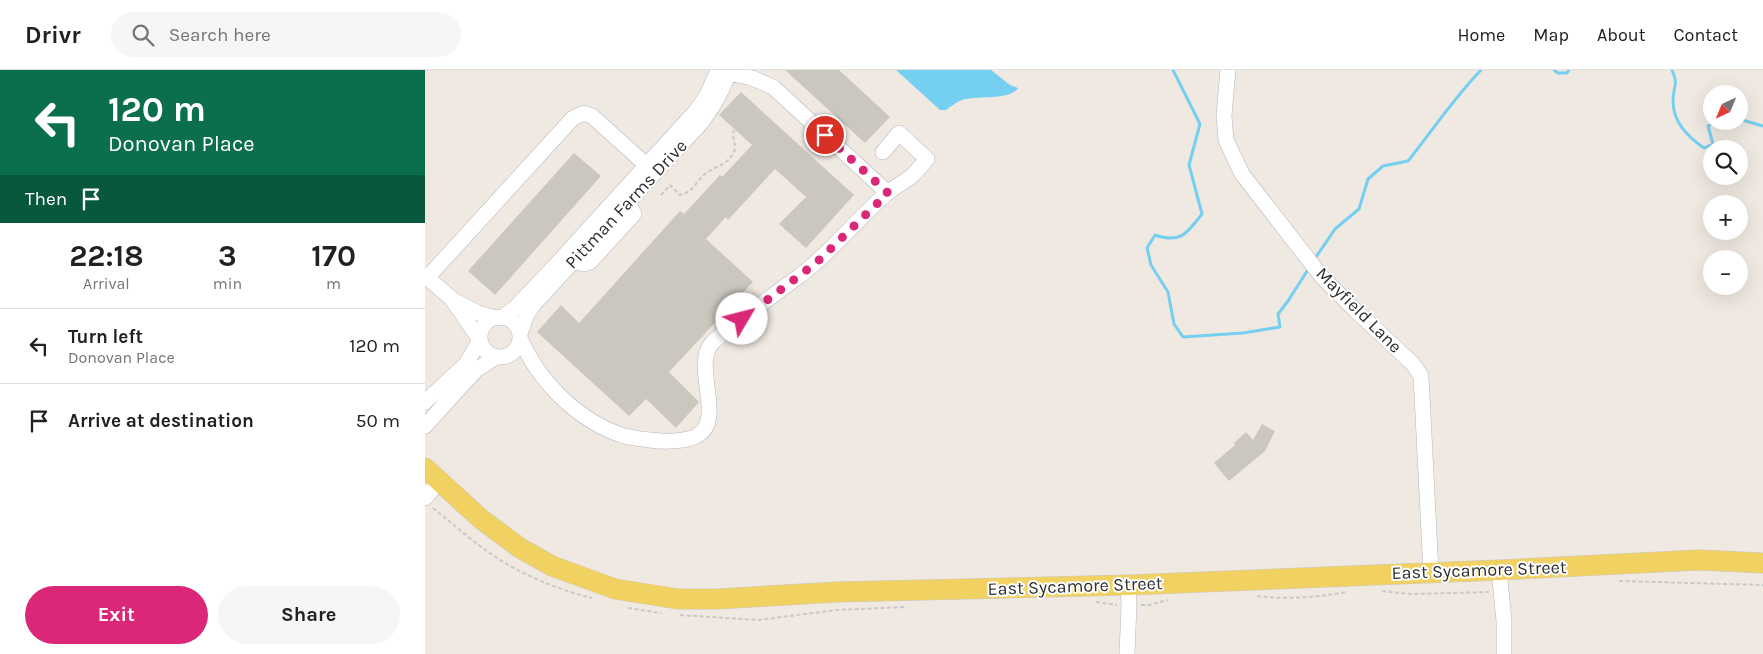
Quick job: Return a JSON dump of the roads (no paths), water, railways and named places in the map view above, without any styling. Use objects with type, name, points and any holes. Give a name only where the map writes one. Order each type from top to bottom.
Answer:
[{"type":"main road","name":"East Sycamore Street","points":[[432,474],[481,519],[520,548],[552,566],[615,589],[677,599],[717,599],[837,592],[1128,585],[1699,560],[1763,563]]},
{"type":"street","name":"Mayfield Lane","points":[[1228,70],[1224,115],[1226,140],[1242,174],[1322,277],[1413,364],[1421,376],[1431,572]]},
{"type":"street","name":"Pittman Farms Drive","points":[[498,318],[514,309],[566,263],[628,202],[723,71]]},
{"type":"street","points":[[723,71],[752,78],[773,87],[888,193]]},
{"type":"street","points":[[651,169],[592,116],[584,113],[576,117],[426,277],[451,298],[478,313],[513,322],[529,359],[579,413],[625,436],[658,442],[675,442],[699,435],[707,426],[709,415],[706,350],[713,342],[816,263],[888,193],[913,175],[927,159],[899,133],[883,152]]},
{"type":"street","name":"Pittman Farms Drive","points":[[520,336],[522,324],[530,308],[566,263],[651,169]]},
{"type":"street","points":[[451,298],[481,340]]},
{"type":"street","points":[[498,318],[485,324],[480,335],[485,351],[545,378]]},
{"type":"street","points":[[425,426],[476,370],[514,352],[519,344],[520,336]]},
{"type":"street","points":[[425,402],[466,364],[481,340]]},
{"type":"street","points":[[425,498],[432,474]]},
{"type":"street","points":[[1499,570],[1504,622],[1504,654]]},
{"type":"street","points":[[1127,654],[1128,585]]},
{"type":"water","points":[[896,70],[991,70],[1010,85],[1018,88],[1007,95],[966,99],[946,110],[940,110]]},
{"type":"waterway","points":[[1173,70],[1200,124],[1189,165],[1202,214],[1183,235],[1171,238],[1155,235],[1147,248],[1151,265],[1168,292],[1174,324],[1183,337],[1243,333],[1280,327],[1278,314],[1309,268]]},
{"type":"waterway","points":[[1314,260],[1335,229],[1359,209],[1368,179],[1383,166],[1408,161],[1452,103],[1481,70]]},
{"type":"waterway","points":[[1554,70],[1558,73],[1567,73],[1569,70]]},
{"type":"waterway","points":[[1672,70],[1675,83],[1673,101],[1675,116],[1678,122],[1692,139],[1704,148],[1713,144],[1709,130]]},
{"type":"waterway","points":[[1748,122],[1763,126]]}]
